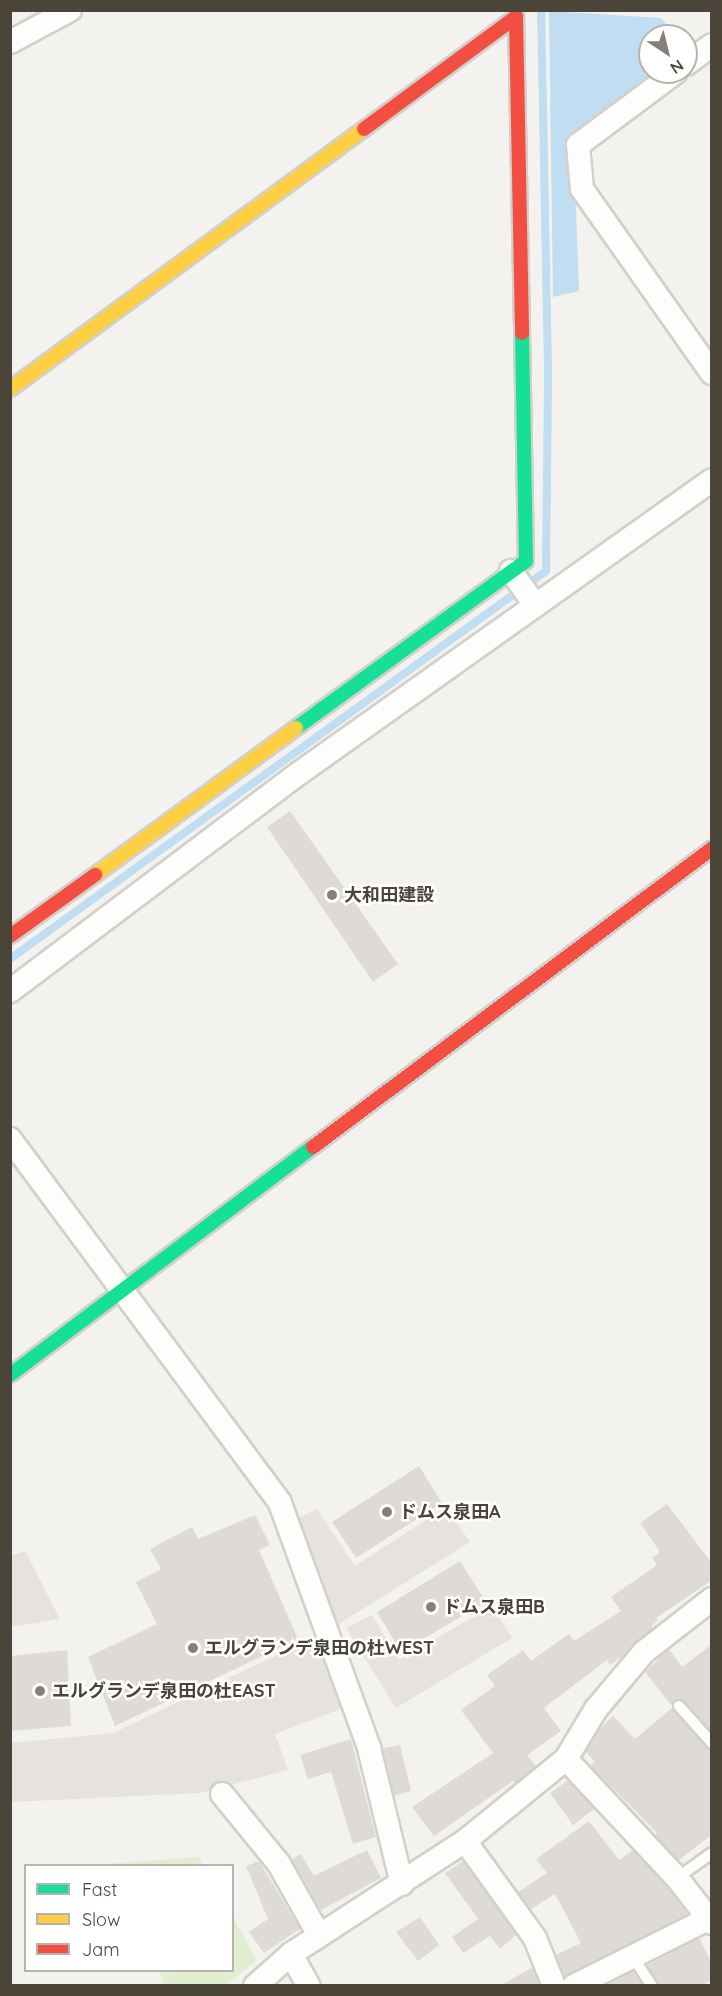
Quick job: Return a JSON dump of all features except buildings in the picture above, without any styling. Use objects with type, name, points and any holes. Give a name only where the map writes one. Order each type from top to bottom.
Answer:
[{"type":"street","points":[[10,42],[70,10]]},
{"type":"street","points":[[10,389],[516,17],[526,561],[10,936]]},
{"type":"street","points":[[698,55],[711,45]]},
{"type":"street","points":[[660,84],[578,145],[582,189],[711,373]]},
{"type":"street","points":[[10,991],[291,780],[711,480]]},
{"type":"street","points":[[511,571],[535,605]]},
{"type":"street","points":[[10,1375],[711,848]]},
{"type":"street","points":[[10,1139],[280,1503],[369,1748],[402,1884]]},
{"type":"street","points":[[255,1986],[291,1954],[465,1841],[566,1759],[596,1710],[644,1652],[711,1599]]},
{"type":"street","points":[[566,1759],[707,1911],[633,1957],[574,1986]]},
{"type":"street","points":[[222,1794],[279,1864],[319,1935]]},
{"type":"street","points":[[465,1841],[535,1938],[554,1986]]},
{"type":"street","points":[[291,1954],[309,1986]]},
{"type":"lane","points":[[679,1706],[711,1743]]},
{"type":"lane","points":[[676,1878],[711,1853]]},
{"type":"lane","points":[[633,1957],[652,1986]]},
{"type":"green space","points":[[198,1857],[202,1864],[104,1864]]},
{"type":"green space","points":[[234,1919],[257,1960],[226,1985],[163,1985],[160,1972],[234,1972]]},
{"type":"shaded area","points":[[446,1507],[470,1542],[334,1627],[294,1520],[317,1509],[355,1566]]},
{"type":"shaded area","points":[[25,1551],[60,1619],[11,1627],[11,1556]]},
{"type":"shaded area","points":[[492,1606],[512,1638],[396,1708],[346,1628],[372,1615],[399,1660]]},
{"type":"shaded area","points":[[315,1637],[343,1708],[275,1734],[288,1770],[200,1793],[11,1802],[10,1743],[113,1733]]},
{"type":"water","points":[[549,11],[661,18],[666,24],[638,24],[638,84],[661,84],[574,153],[579,291],[553,297]]},
{"type":"waterway","points":[[10,959],[546,571],[548,370],[541,10]]},
{"type":"traffic: fast","points":[[296,728],[526,561],[522,333]]},
{"type":"traffic: fast","points":[[10,1375],[313,1147]]},
{"type":"traffic: slow","points":[[10,389],[364,129]]},
{"type":"traffic: slow","points":[[95,875],[296,728]]},
{"type":"traffic: jam","points":[[364,129],[516,17],[522,333]]},
{"type":"traffic: jam","points":[[313,1147],[712,848]]},
{"type":"traffic: jam","points":[[10,936],[95,875]]},
{"type":"place","name":"大和田建設","points":[[332,895]]},
{"type":"place","name":"ドムス泉田A","points":[[387,1512]]},
{"type":"place","name":"ドムス泉田B","points":[[431,1607]]},
{"type":"place","name":"エルグランデ泉田の杜WEST","points":[[193,1648]]},
{"type":"place","name":"エルグランデ泉田の杜EAST","points":[[40,1691]]}]
